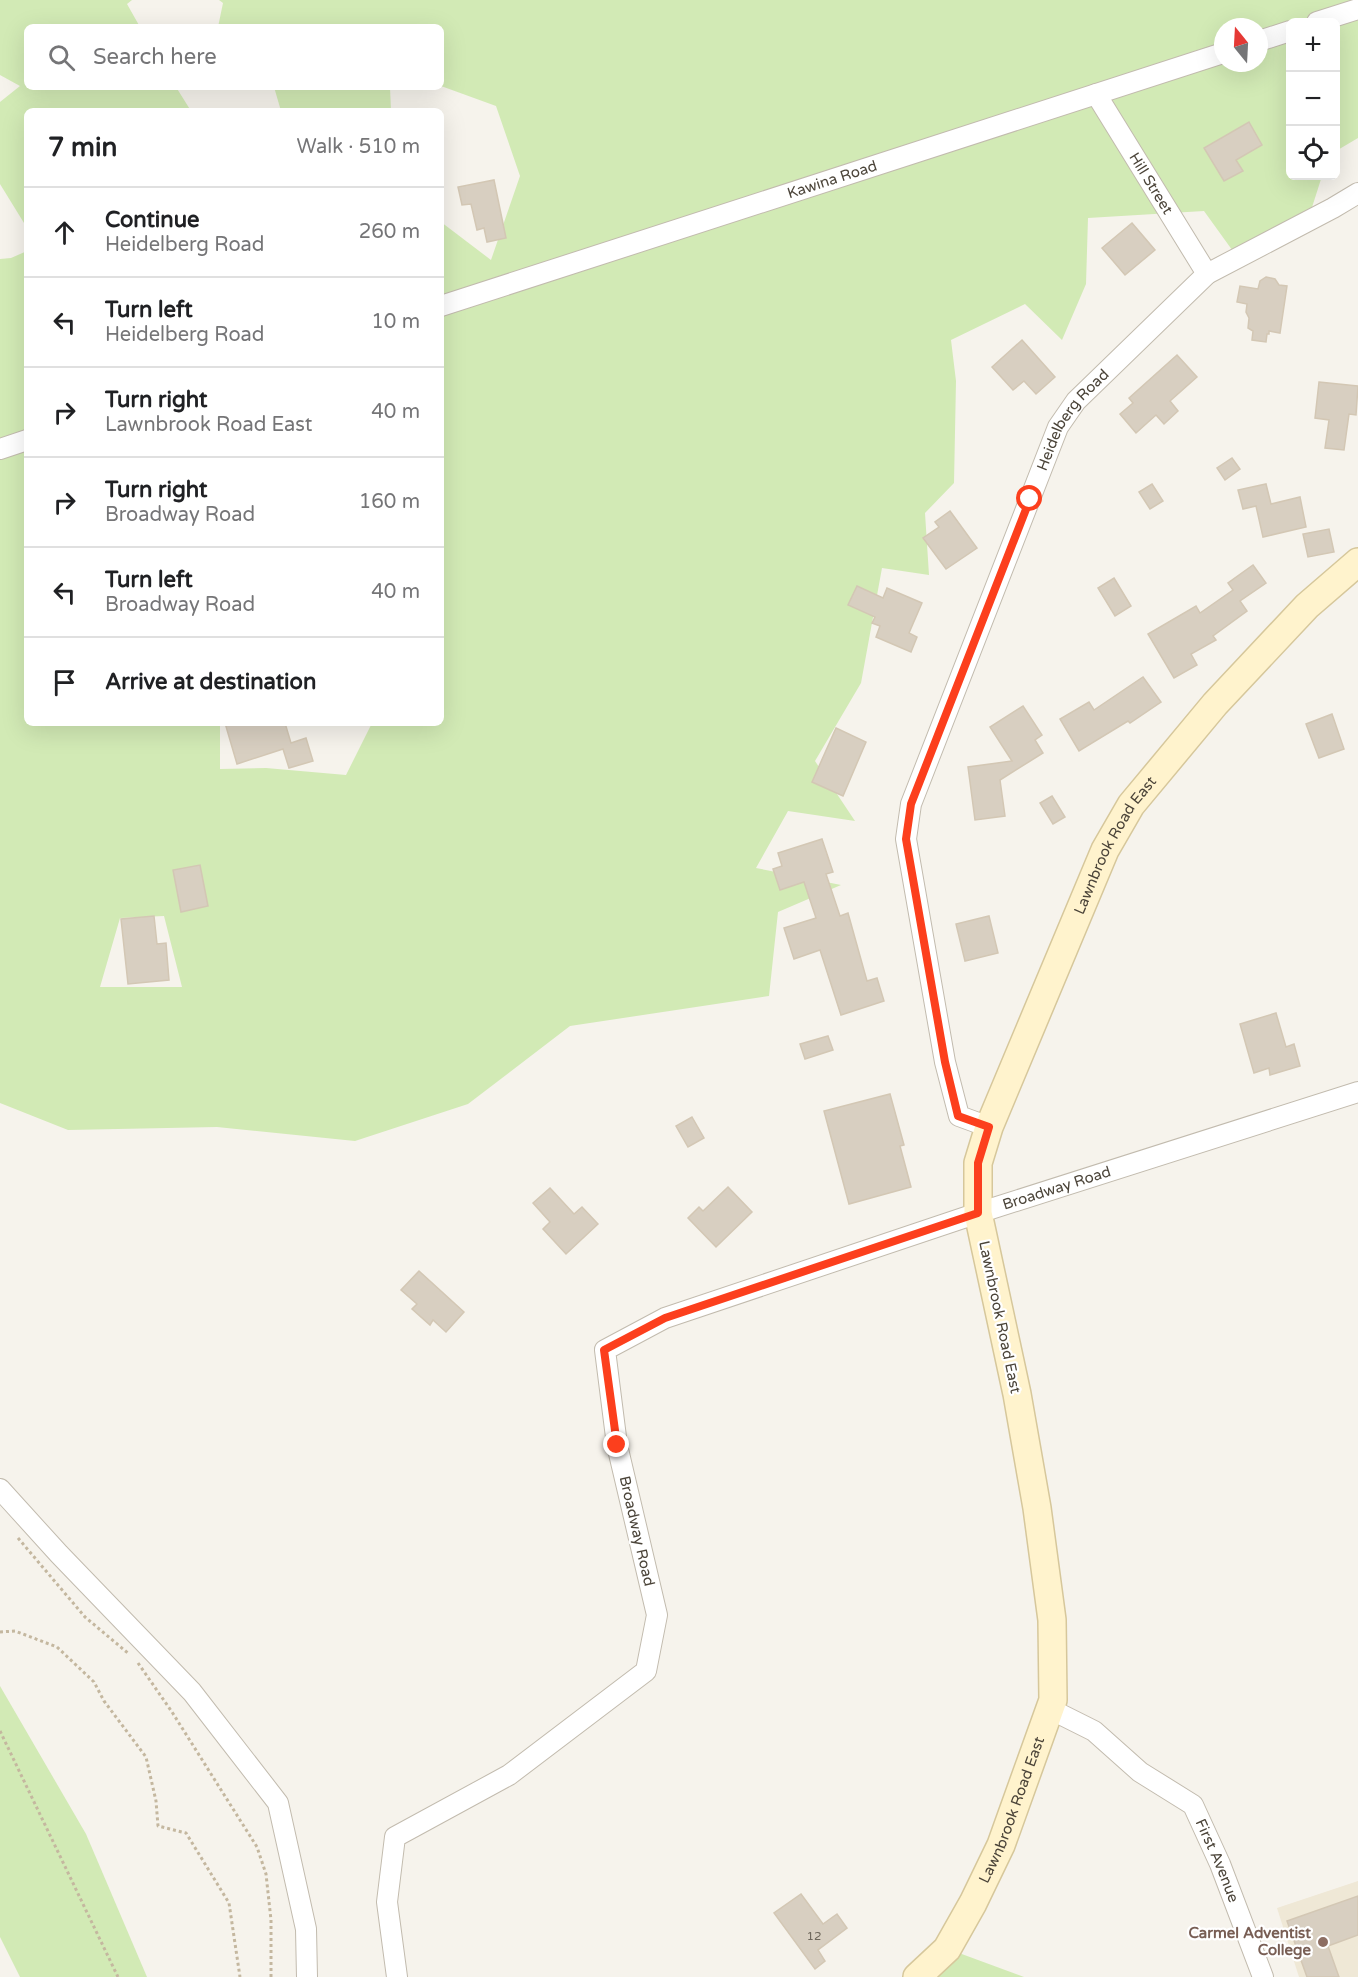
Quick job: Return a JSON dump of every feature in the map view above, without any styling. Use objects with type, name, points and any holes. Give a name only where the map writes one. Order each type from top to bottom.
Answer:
[{"type":"street","points":[[1330,18],[1358,9]]},
{"type":"street","points":[[1268,38],[1286,32]]},
{"type":"street","name":"Kawina Road","points":[[444,305],[1214,56]]},
{"type":"street","name":"Hill Street","points":[[1096,94],[1206,274]]},
{"type":"street","name":"Heidelberg Road","points":[[989,1127],[958,1116],[945,1062],[906,839],[911,804],[1058,427],[1076,401],[1206,274],[1358,193]]},
{"type":"street","points":[[0,449],[24,441]]},
{"type":"street","name":"Lawnbrook Road East","points":[[917,1977],[946,1949],[973,1903],[1001,1845],[1053,1700],[1052,1620],[1037,1508],[1017,1394],[978,1213],[978,1163],[989,1127],[1105,850],[1131,805],[1215,704],[1307,606],[1358,562]]},
{"type":"street","name":"Broadway Road","points":[[397,1977],[387,1902],[395,1837],[509,1775],[646,1671],[657,1615],[617,1445],[604,1350],[665,1318],[978,1213],[1358,1092]]},
{"type":"street","points":[[0,1489],[59,1554],[192,1692],[278,1803],[306,1929],[307,1977]]},
{"type":"street","name":"First Avenue","points":[[1050,1709],[1094,1731],[1140,1772],[1193,1805],[1220,1864],[1263,1977]]},
{"type":"path","points":[[15,1534],[85,1617],[135,1660],[172,1712],[256,1847],[266,1874],[271,1920],[271,1977]]},
{"type":"path","points":[[0,1632],[15,1631],[57,1647],[94,1682],[104,1701],[146,1756],[156,1801],[158,1826],[186,1833],[229,1904],[240,1977]]},
{"type":"path","points":[[0,1731],[118,1977]]},
{"type":"shaded area","name":"Carmel Adventist College","points":[[1358,1881],[1358,1977],[1299,1977],[1277,1908]]},
{"type":"green space","points":[[0,0],[132,0],[127,4],[138,24],[24,24],[24,90],[178,90],[189,108],[24,108],[24,223],[0,184],[0,102],[20,86],[0,75]]},
{"type":"green space","points":[[219,0],[1358,0],[1358,138],[1340,149],[1340,18],[1286,18],[1286,180],[1321,180],[1307,223],[1235,254],[1204,211],[1088,218],[1086,284],[1062,340],[1025,304],[951,340],[956,381],[954,483],[925,513],[929,575],[882,568],[861,683],[815,761],[855,821],[788,811],[756,868],[841,885],[778,912],[769,996],[570,1026],[468,1104],[355,1141],[217,1127],[68,1130],[0,1103],[0,259],[11,258],[24,252],[24,726],[220,726],[220,769],[266,768],[346,775],[370,726],[444,726],[444,224],[491,260],[520,176],[496,106],[444,87],[444,24],[219,24],[223,3]],"holes":[[[164,916],[182,987],[100,987],[120,918]]]},
{"type":"green space","points":[[275,90],[390,90],[391,108],[280,108]]},
{"type":"green space","points":[[0,1686],[86,1834],[147,1977],[20,1977],[0,1937]]},
{"type":"green space","points":[[959,1953],[1024,1977],[934,1977]]},
{"type":"building","points":[[1249,122],[1262,145],[1236,160],[1243,171],[1224,181],[1204,148]]},
{"type":"building","points":[[494,180],[506,238],[487,242],[484,228],[477,230],[471,204],[462,205],[458,187]]},
{"type":"building","points":[[1132,223],[1155,250],[1125,275],[1102,248]]},
{"type":"building","points":[[1266,277],[1275,279],[1279,285],[1287,286],[1280,333],[1269,331],[1266,342],[1252,340],[1253,331],[1248,328],[1247,304],[1237,302],[1240,286],[1258,289],[1260,281]]},
{"type":"building","points":[[1022,340],[1055,377],[1036,394],[1024,381],[1013,390],[992,367]]},
{"type":"building","points":[[1177,355],[1197,377],[1170,401],[1178,411],[1164,424],[1156,415],[1136,433],[1120,414],[1133,403],[1129,398]]},
{"type":"building","points":[[1319,382],[1358,386],[1356,415],[1349,414],[1344,450],[1325,448],[1329,420],[1315,418]]},
{"type":"building","points":[[1232,458],[1240,469],[1225,480],[1217,468]]},
{"type":"building","points":[[1152,484],[1163,501],[1150,509],[1139,492]]},
{"type":"building","points":[[1266,484],[1271,504],[1300,497],[1306,527],[1263,537],[1256,506],[1243,509],[1238,490]]},
{"type":"building","points":[[950,511],[977,548],[946,569],[923,538],[939,527],[935,522]]},
{"type":"building","points":[[1329,529],[1334,552],[1308,557],[1303,534]]},
{"type":"building","points":[[1253,565],[1266,583],[1240,601],[1247,611],[1213,636],[1216,640],[1191,654],[1197,665],[1174,678],[1148,634],[1196,606],[1200,613],[1233,590],[1228,583]]},
{"type":"building","points":[[1114,578],[1131,606],[1115,616],[1098,588]]},
{"type":"building","points":[[857,586],[883,598],[887,588],[922,603],[909,633],[917,637],[911,652],[876,637],[880,626],[872,623],[875,617],[848,605]]},
{"type":"building","points":[[1143,677],[1161,702],[1130,723],[1128,721],[1079,751],[1060,719],[1089,702],[1094,710]]},
{"type":"building","points":[[1023,706],[1042,735],[1035,740],[1043,753],[1000,780],[1005,816],[975,820],[968,767],[1012,761],[990,727]]},
{"type":"building","points":[[1332,714],[1344,749],[1319,758],[1306,724]]},
{"type":"building","points":[[226,726],[286,726],[291,743],[306,738],[313,761],[289,768],[283,749],[237,764]]},
{"type":"building","points":[[836,728],[866,742],[843,796],[812,782]]},
{"type":"building","points":[[1052,796],[1065,817],[1053,824],[1040,803]]},
{"type":"building","points":[[822,839],[833,872],[826,874],[840,916],[848,913],[867,981],[877,978],[884,1001],[841,1015],[820,950],[794,959],[784,928],[816,918],[804,882],[780,890],[773,869],[782,866],[778,853]]},
{"type":"building","points":[[200,865],[208,906],[181,912],[173,870]]},
{"type":"building","points":[[154,916],[157,944],[166,943],[169,980],[128,984],[121,919]]},
{"type":"building","points":[[989,916],[998,953],[965,961],[956,924]]},
{"type":"building","points":[[1276,1013],[1286,1047],[1294,1044],[1300,1066],[1270,1075],[1269,1068],[1254,1073],[1240,1024]]},
{"type":"building","points":[[828,1036],[833,1050],[805,1059],[800,1044]]},
{"type":"building","points":[[890,1094],[904,1145],[900,1146],[911,1187],[849,1204],[824,1111]]},
{"type":"building","points":[[692,1117],[704,1138],[688,1147],[676,1126]]},
{"type":"building","points":[[728,1187],[752,1212],[716,1247],[688,1218],[699,1207],[703,1211]]},
{"type":"building","points":[[550,1188],[574,1214],[582,1207],[598,1224],[566,1254],[543,1229],[550,1222],[533,1203]]},
{"type":"building","points":[[419,1271],[464,1312],[446,1332],[433,1320],[430,1325],[412,1309],[417,1304],[401,1290]]},
{"type":"building","points":[[801,1894],[823,1924],[837,1914],[847,1928],[818,1950],[825,1961],[815,1969],[774,1913]]},
{"type":"building","points":[[1358,1896],[1358,1935],[1328,1946],[1339,1977],[1307,1977],[1287,1921]]},
{"type":"place","name":"Carmel Adventist College","points":[[1323,1942]]},
{"type":"route","points":[[617,1445],[604,1350],[665,1318],[978,1213],[978,1163],[989,1127],[958,1116],[945,1062],[906,839],[911,804],[1030,499]]}]
